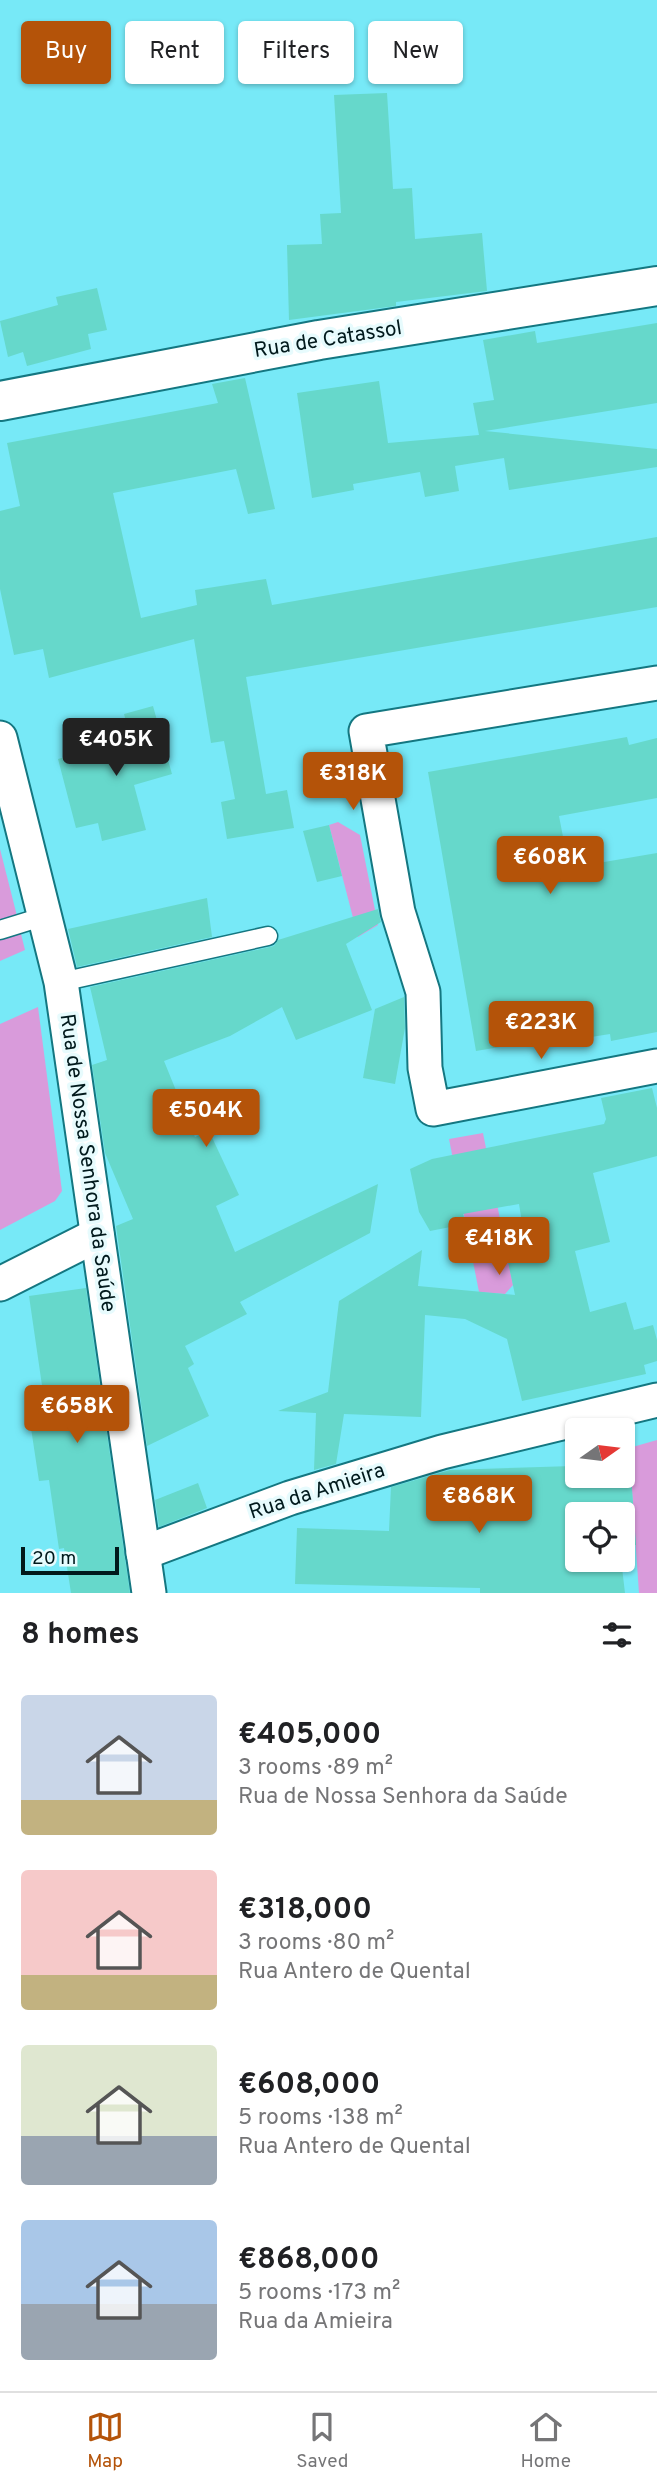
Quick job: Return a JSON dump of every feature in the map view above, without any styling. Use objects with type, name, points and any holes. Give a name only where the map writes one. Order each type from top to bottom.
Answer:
[{"type":"main road","name":"Rua de Catassol","points":[[0,401],[319,340],[657,286]]},
{"type":"street","points":[[657,683],[366,732],[398,912],[423,992],[425,1068],[433,1109],[657,1066]]},
{"type":"street","name":"Rua de Nossa Senhora da Saúde","points":[[0,738],[61,982],[149,1593]]},
{"type":"street","points":[[0,1284],[97,1235]]},
{"type":"street","name":"Rua da Amieira","points":[[144,1553],[290,1499],[442,1452],[657,1400]]},
{"type":"lane","points":[[0,930],[45,916]]},
{"type":"lane","points":[[61,982],[268,936]]},
{"type":"shaded area","points":[[338,822],[360,835],[378,925],[358,937],[329,825]]},
{"type":"shaded area","points":[[0,849],[17,916],[0,922]]},
{"type":"shaded area","points":[[20,930],[25,950],[0,961],[0,939]]},
{"type":"shaded area","points":[[38,1007],[62,1191],[55,1201],[0,1230],[0,1024]]},
{"type":"shaded area","points":[[483,1133],[513,1285],[505,1294],[479,1292],[449,1139]]},
{"type":"shaded area","points":[[657,1440],[657,1593],[639,1593],[635,1502],[633,1502],[632,1488],[635,1488],[635,1446]]},
{"type":"building","points":[[387,93],[393,189],[412,188],[415,239],[482,233],[487,291],[396,302],[396,306],[289,320],[287,245],[322,244],[320,214],[341,213],[334,95]]},
{"type":"building","points":[[97,288],[107,330],[88,334],[91,349],[27,366],[23,352],[8,357],[0,321],[58,305],[56,297]]},
{"type":"building","points":[[657,323],[657,403],[485,431],[657,449],[657,467],[509,490],[504,458],[455,466],[459,491],[425,497],[420,472],[353,484],[354,490],[312,498],[297,393],[379,381],[388,443],[479,435],[473,403],[494,400],[483,340],[535,331],[537,343]]},
{"type":"building","points":[[245,378],[275,509],[248,514],[236,469],[113,493],[141,618],[197,605],[195,590],[266,579],[272,605],[657,537],[657,607],[246,677],[266,794],[287,790],[294,828],[227,839],[221,802],[235,799],[224,741],[211,743],[194,639],[49,678],[43,649],[14,655],[0,589],[0,511],[20,506],[7,443],[218,403],[212,384]]},
{"type":"building","points":[[153,706],[172,774],[134,785],[146,830],[102,841],[98,823],[76,828],[58,759],[131,740],[124,714]]},
{"type":"building","points":[[627,737],[629,745],[657,738],[657,798],[559,816],[569,868],[657,853],[657,1032],[611,1041],[610,1034],[560,1042],[559,1037],[476,1051],[428,772]]},
{"type":"building","points":[[329,825],[342,876],[317,882],[303,831]]},
{"type":"building","points":[[207,898],[212,937],[77,967],[68,929]]},
{"type":"building","points":[[378,909],[381,922],[346,944],[372,1010],[296,1040],[282,1007],[230,1036],[164,1061],[195,1137],[209,1131],[239,1195],[216,1206],[235,1252],[378,1184],[370,1233],[240,1302],[247,1314],[185,1346],[194,1364],[188,1368],[209,1416],[147,1446],[116,1226],[133,1219],[105,1153],[92,1065],[107,1060],[90,987],[274,946],[278,940]]},
{"type":"building","points":[[404,997],[405,1028],[395,1084],[363,1078],[375,1009]]},
{"type":"building","points":[[652,1088],[657,1108],[657,1156],[593,1173],[610,1242],[575,1251],[590,1312],[626,1302],[634,1330],[653,1325],[657,1340],[657,1361],[644,1365],[646,1374],[522,1401],[507,1339],[465,1319],[425,1315],[421,1417],[344,1414],[336,1464],[314,1470],[316,1413],[278,1411],[328,1392],[339,1301],[422,1250],[418,1286],[515,1295],[507,1257],[527,1253],[519,1204],[463,1214],[466,1224],[430,1231],[419,1212],[410,1169],[432,1159],[604,1124],[606,1119],[601,1098]]},
{"type":"building","points":[[86,1288],[130,1593],[71,1593],[64,1548],[59,1549],[49,1480],[39,1481],[29,1415],[46,1413],[29,1296]]},
{"type":"building","points":[[565,1466],[565,1488],[632,1488],[633,1502],[565,1502],[565,1572],[623,1572],[625,1593],[480,1593],[480,1588],[295,1584],[297,1528],[389,1531],[391,1487],[450,1470]]},
{"type":"building","points":[[198,1483],[207,1508],[159,1527],[155,1500]]}]
